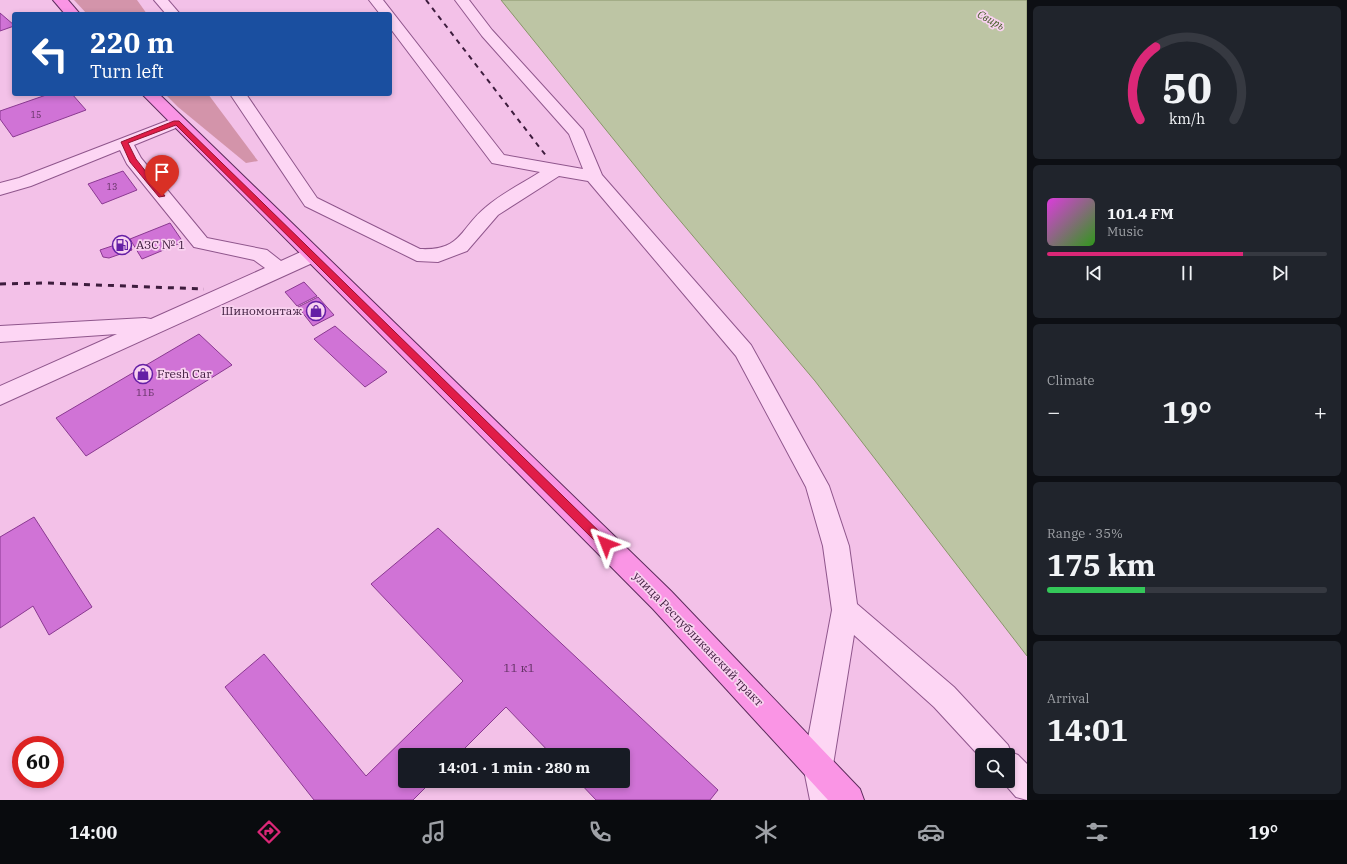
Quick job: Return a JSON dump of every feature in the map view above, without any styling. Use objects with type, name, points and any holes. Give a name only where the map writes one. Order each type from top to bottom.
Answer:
[{"type":"main road","points":[[60,0],[71,12]]},
{"type":"main road","name":"улица Республиканский тракт","points":[[152,96],[662,600],[818,765],[849,800]]},
{"type":"street","points":[[161,0],[171,12]]},
{"type":"street","points":[[376,0],[385,12]]},
{"type":"street","points":[[462,0],[487,33],[577,133],[594,177],[744,351],[817,486],[836,546],[845,610],[818,765],[825,800]]},
{"type":"street","points":[[392,21],[498,159],[594,177]]},
{"type":"street","points":[[239,96],[311,202],[416,255],[438,256],[460,247],[492,211],[556,170]]},
{"type":"street","points":[[0,189],[25,182],[177,122]]},
{"type":"street","points":[[124,142],[132,160],[201,243],[260,255],[280,270]]},
{"type":"street","points":[[0,396],[312,255]]},
{"type":"street","points":[[0,334],[158,324]]},
{"type":"street","points":[[845,610],[944,696],[992,748]]},
{"type":"street","points":[[1015,773],[1027,786]]},
{"type":"shaded area","points":[[74,0],[137,0],[146,12],[85,12]]},
{"type":"shaded area","points":[[167,96],[209,96],[258,161],[246,163],[178,107]]},
{"type":"water","name":"Свирь","points":[[501,0],[1027,0],[1027,656],[815,381],[661,198]]},
{"type":"building","points":[[0,13],[12,23],[12,27],[0,31]]},
{"type":"building","points":[[43,96],[74,96],[86,110],[13,137],[0,119],[0,111]]},
{"type":"building","points":[[123,171],[137,190],[102,204],[88,184]]},
{"type":"building","points":[[170,223],[183,242],[142,259],[130,239]]},
{"type":"building","name":"АЗС № 1","points":[[127,241],[132,250],[109,258],[103,257],[100,250]]},
{"type":"building","points":[[304,282],[317,296],[297,306],[285,292]]},
{"type":"building","name":"Шиномонтаж","points":[[318,297],[334,315],[313,326],[298,307]]},
{"type":"building","points":[[335,326],[387,372],[365,387],[314,339]]},
{"type":"building","points":[[199,334],[232,365],[86,456],[56,418]]},
{"type":"building","points":[[34,517],[92,607],[49,635],[33,606],[0,628],[0,537]]},
{"type":"building","points":[[438,528],[718,790],[710,800],[596,800],[585,788],[630,788],[630,748],[545,748],[506,707],[465,748],[398,748],[398,788],[425,788],[413,800],[314,800],[225,687],[264,654],[366,776],[463,681],[371,584]]},
{"type":"railway","points":[[426,0],[547,157]]},
{"type":"railway","points":[[0,284],[45,283],[204,289]]},
{"type":"place","name":"АЗС № 1","points":[[122,245]]},
{"type":"place","name":"Шиномонтаж","points":[[316,311]]},
{"type":"place","name":"Fresh Car","points":[[143,374]]},
{"type":"route","points":[[162,196],[132,160],[124,142],[177,122],[606,544]]}]
